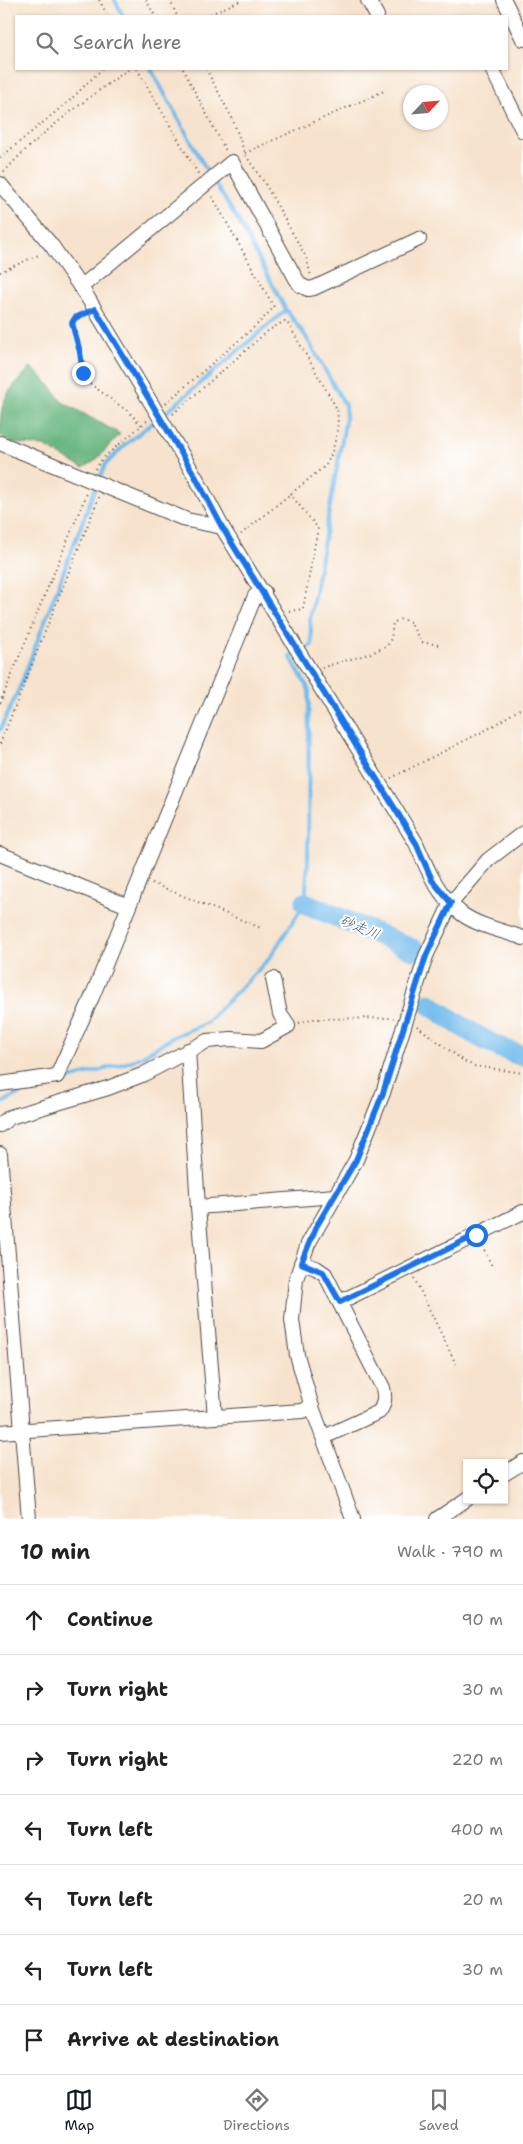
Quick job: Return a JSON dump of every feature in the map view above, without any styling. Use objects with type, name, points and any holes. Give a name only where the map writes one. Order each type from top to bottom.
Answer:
[{"type":"street","points":[[368,0],[376,15]]},
{"type":"street","points":[[504,0],[523,38]]},
{"type":"street","points":[[492,70],[523,131]]},
{"type":"street","points":[[81,287],[231,161],[295,277],[300,285],[308,289],[314,288],[419,239]]},
{"type":"street","points":[[0,184],[52,246],[95,309],[160,416],[222,527],[303,655],[342,725],[416,843],[432,880],[462,914],[523,938]]},
{"type":"street","points":[[0,443],[188,520],[222,527]]},
{"type":"street","points":[[0,1084],[59,1080],[255,596],[264,592]]},
{"type":"street","points":[[352,1519],[312,1407],[293,1335],[292,1301],[301,1263],[316,1227],[356,1160],[383,1093],[426,956],[451,903],[488,860],[523,833]]},
{"type":"street","points":[[0,854],[128,906]]},
{"type":"street","points":[[0,1125],[10,1117],[108,1088],[142,1075],[207,1041],[231,1039],[261,1040],[288,1026],[280,1014],[273,979]]},
{"type":"street","points":[[188,1050],[198,1207],[215,1417]]},
{"type":"street","points":[[0,1154],[29,1519]]},
{"type":"street","points":[[198,1207],[335,1196]]},
{"type":"street","points":[[340,1302],[523,1212]]},
{"type":"street","points":[[301,1263],[323,1272],[383,1388],[384,1402],[379,1412],[324,1437]]},
{"type":"street","points":[[0,1432],[302,1411],[312,1407]]},
{"type":"street","points":[[508,1471],[523,1462]]},
{"type":"street","points":[[437,1519],[463,1502]]},
{"type":"path","points":[[99,0],[107,15]]},
{"type":"path","points":[[146,0],[154,15]]},
{"type":"path","points":[[170,0],[177,15]]},
{"type":"path","points":[[208,15],[242,0]]},
{"type":"path","points":[[0,158],[69,102],[101,70]]},
{"type":"path","points":[[0,175],[15,159],[88,99],[128,70]]},
{"type":"path","points":[[184,70],[231,161],[384,91]]},
{"type":"path","points":[[207,70],[232,118],[245,153],[264,182],[306,257],[314,288]]},
{"type":"path","points":[[0,272],[29,261],[52,246]]},
{"type":"path","points":[[95,309],[75,318],[72,323],[85,380],[130,413],[141,426]]},
{"type":"path","points":[[160,416],[173,413],[269,330],[285,321],[319,376],[338,415],[330,460],[248,529],[230,540]]},
{"type":"path","points":[[0,744],[100,484]]},
{"type":"path","points":[[289,611],[303,610],[318,528],[290,494]]},
{"type":"path","points":[[312,671],[339,661],[372,654],[384,647],[388,644],[393,623],[400,619],[410,622],[421,642],[439,644]]},
{"type":"path","points":[[380,783],[488,729],[523,707]]},
{"type":"path","points":[[140,878],[261,928]]},
{"type":"path","points":[[476,1235],[492,1266]]},
{"type":"path","points":[[409,1268],[456,1364]]},
{"type":"green space","points":[[31,367],[50,385],[61,401],[120,434],[95,461],[83,468],[44,446],[12,443],[0,435],[1,412],[6,397]]},
{"type":"waterway","points":[[115,0],[122,15]]},
{"type":"waterway","points":[[152,70],[210,176]]},
{"type":"waterway","points":[[0,1104],[23,1092],[126,1063],[141,1057],[173,1037],[206,1023],[268,960],[305,903],[308,861],[309,690],[290,656],[312,645],[310,619],[346,417],[345,405],[305,335],[286,310],[238,220],[214,182]]},
{"type":"waterway","points":[[163,415],[286,310]]},
{"type":"waterway","points":[[99,480],[105,465],[126,444],[157,419]]},
{"type":"waterway","points":[[0,730],[21,684],[96,486]]},
{"type":"waterway","name":"砂走川","points":[[305,903],[414,950]]},
{"type":"waterway","name":"砂走川","points":[[429,1004],[462,1027],[485,1040],[523,1056]]},
{"type":"route","points":[[83,373],[80,352],[72,323],[75,318],[95,309],[195,476],[222,527],[303,655],[342,725],[416,843],[432,880],[451,903],[426,956],[383,1093],[356,1160],[316,1227],[301,1263],[323,1272],[340,1302],[476,1235]]}]
